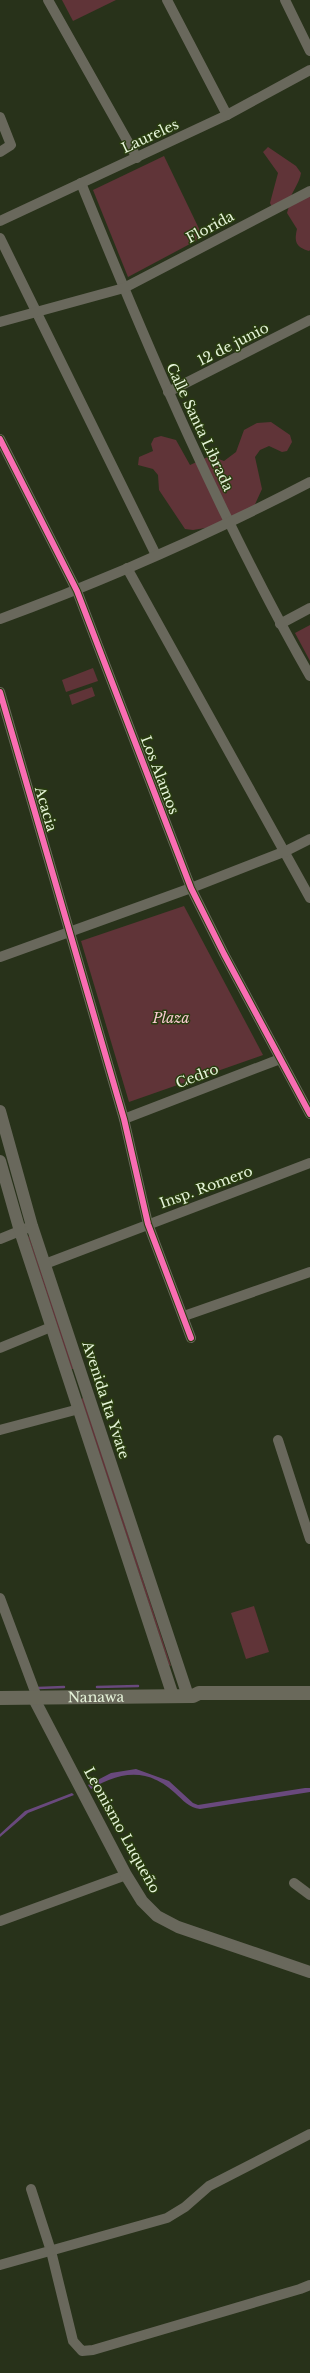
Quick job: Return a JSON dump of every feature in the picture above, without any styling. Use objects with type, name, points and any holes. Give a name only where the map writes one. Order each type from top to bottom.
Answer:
[{"type":"main road","name":"Nanawa","points":[[190,1696],[199,1693],[310,1693]]},
{"type":"main road","name":"Nanawa","points":[[0,1698],[190,1696],[199,1699],[310,1700]]},
{"type":"street","points":[[48,0],[137,158]]},
{"type":"street","points":[[167,0],[227,115]]},
{"type":"street","points":[[284,0],[310,51]]},
{"type":"street","name":"Laureles","points":[[0,221],[227,115],[310,70]]},
{"type":"street","points":[[0,117],[11,145],[0,152]]},
{"type":"street","name":"Calle Santa Librada","points":[[81,183],[168,392],[229,524],[280,624],[310,676]]},
{"type":"street","name":"Florida","points":[[0,322],[124,288],[310,191]]},
{"type":"street","points":[[0,238],[38,312],[156,555]]},
{"type":"street","name":"12 de junio","points":[[168,392],[310,320]]},
{"type":"street","name":"Los Alamos","points":[[0,439],[77,591],[191,888],[224,954],[310,1114]]},
{"type":"street","points":[[0,619],[77,591],[229,524],[310,482]]},
{"type":"street","points":[[127,568],[286,851],[310,898]]},
{"type":"street","points":[[280,624],[310,608]]},
{"type":"street","name":"Acacia","points":[[0,692],[124,1119],[148,1224],[184,1316],[191,1338]]},
{"type":"street","points":[[0,957],[191,888],[286,851],[310,839]]},
{"type":"street","name":"Cedro","points":[[124,1119],[280,1060]]},
{"type":"street","name":"Avenida Ita Yvate","points":[[0,1111],[32,1226],[190,1696]]},
{"type":"street","name":"Avenida Ita Yvate","points":[[0,1161],[20,1231],[123,1540],[173,1696]]},
{"type":"street","name":"Insp. Romero","points":[[45,1264],[310,1163]]},
{"type":"street","points":[[0,1239],[32,1226]]},
{"type":"street","points":[[184,1316],[310,1272]]},
{"type":"street","points":[[0,1348],[52,1327]]},
{"type":"street","points":[[72,1388],[85,1384]]},
{"type":"street","points":[[0,1430],[79,1409]]},
{"type":"street","points":[[278,1440],[310,1539]]},
{"type":"street","points":[[123,1540],[136,1537]]},
{"type":"street","points":[[0,1598],[35,1697]]},
{"type":"street","name":"Leonismo Luqueño","points":[[35,1697],[126,1875],[142,1901],[166,1921],[310,1972]]},
{"type":"street","points":[[0,1921],[126,1875]]},
{"type":"street","points":[[294,1883],[310,1895]]},
{"type":"street","points":[[0,2265],[174,2215],[209,2186],[310,2134]]},
{"type":"street","points":[[31,2189],[51,2251],[73,2341],[82,2351],[93,2350],[300,2289],[310,2284]]},
{"type":"green space","points":[[62,0],[116,0],[73,21]]},
{"type":"green space","points":[[268,147],[296,166],[301,173],[287,206],[273,209],[270,203],[278,173],[263,152]]},
{"type":"green space","points":[[164,156],[203,237],[128,277],[93,190]]},
{"type":"green space","points":[[310,196],[309,251],[301,248],[297,243],[297,229],[287,213],[289,206]]},
{"type":"green space","points":[[271,422],[290,435],[292,442],[287,451],[282,452],[269,446],[260,450],[255,457],[262,489],[251,513],[229,524],[193,530],[185,529],[159,490],[158,475],[153,469],[138,465],[139,457],[153,451],[151,444],[154,438],[161,436],[176,440],[190,465],[210,456],[224,461],[236,452],[244,430],[257,423]]},
{"type":"green space","points":[[310,625],[310,661],[295,633]]},
{"type":"green space","points":[[93,668],[98,681],[66,692],[62,680]]},
{"type":"green space","points":[[92,687],[95,696],[72,705],[69,695]]},
{"type":"green space","name":"Plaza","points":[[184,906],[263,1055],[129,1102],[81,941]]},
{"type":"green space","points":[[29,1236],[74,1367],[73,1369],[71,1369],[28,1237]]},
{"type":"green space","points":[[83,1398],[171,1666],[169,1665],[81,1399]]},
{"type":"green space","points":[[254,1606],[269,1652],[246,1659],[231,1613]]},
{"type":"shaded area","points":[[136,1769],[169,1781],[193,1803],[198,1805],[305,1788],[310,1788],[310,1792],[200,1809],[189,1805],[165,1785],[155,1779],[144,1776],[124,1776],[102,1783],[91,1789],[88,1785],[111,1773]]},
{"type":"shaded area","points":[[72,1793],[74,1795],[28,1813],[0,1837],[0,1834],[25,1811]]},
{"type":"waterway","points":[[97,1687],[138,1686]]},
{"type":"waterway","points":[[38,1688],[64,1687]]},
{"type":"cycle path","points":[[0,439],[77,591],[191,888],[224,954],[310,1114]]},
{"type":"cycle path","points":[[0,692],[124,1119],[148,1224],[191,1338]]}]
